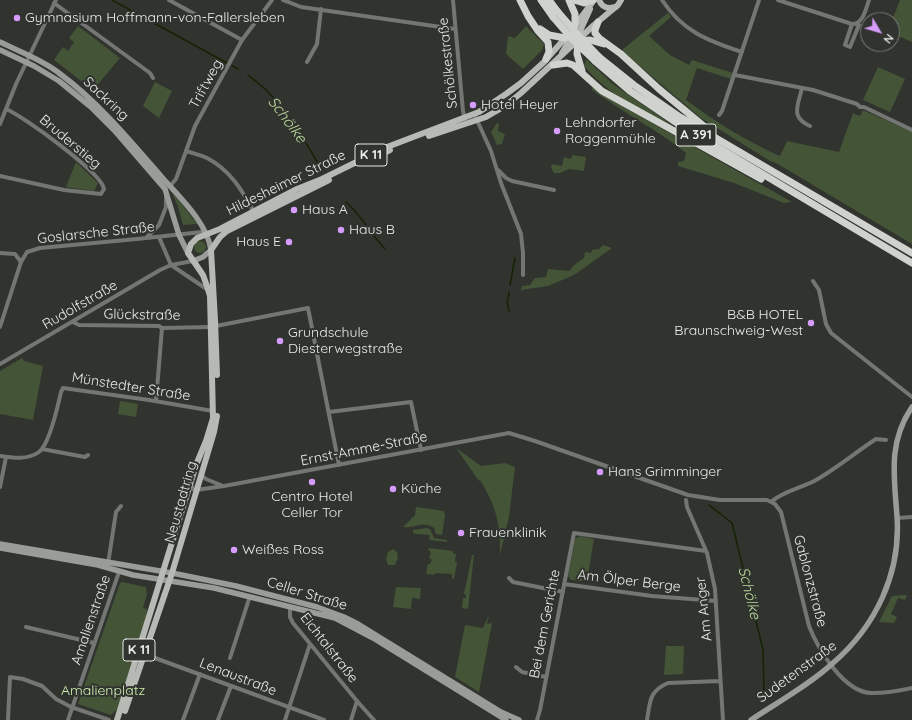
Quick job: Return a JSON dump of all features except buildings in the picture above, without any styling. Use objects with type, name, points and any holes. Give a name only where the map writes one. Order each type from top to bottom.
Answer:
[{"type":"highway","points":[[520,0],[531,21],[549,44],[548,57]]},
{"type":"highway","name":"A 391","points":[[541,0],[556,15]]},
{"type":"highway","name":"A 391","points":[[549,0],[556,15],[572,39],[625,79],[658,102],[722,141],[912,253]]},
{"type":"highway","points":[[569,0],[575,14],[575,26]]},
{"type":"highway","points":[[574,0],[584,3],[595,0]]},
{"type":"highway","points":[[531,21],[549,35],[571,40],[590,40],[612,48]]},
{"type":"highway","points":[[596,24],[596,34],[722,141]]},
{"type":"highway","points":[[571,40],[577,49],[578,60],[584,75]]},
{"type":"highway","name":"A 391","points":[[597,59],[630,91],[665,116],[910,262]]},
{"type":"highway","points":[[553,65],[570,63],[577,67],[602,91],[784,190],[805,199]]},
{"type":"main road","name":"K 11","points":[[475,117],[494,112],[516,98],[553,65],[571,40],[575,26],[595,0]]},
{"type":"main road","points":[[580,33],[595,0],[606,8],[611,8],[625,0]]},
{"type":"main road","points":[[553,65],[571,40],[596,24],[619,4]]},
{"type":"main road","name":"K 11","points":[[475,117],[532,74],[548,57],[596,24]]},
{"type":"main road","name":"Sackring","points":[[0,42],[36,58],[59,73],[95,104],[114,123],[168,187]]},
{"type":"main road","name":"Sackring","points":[[0,50],[36,67],[64,85],[91,107],[168,187],[178,195],[207,234]]},
{"type":"main road","name":"Hildesheimer Straße","points":[[207,234],[383,149],[475,117]]},
{"type":"main road","name":"Hildesheimer Straße","points":[[211,250],[220,237],[227,231],[388,151],[466,120]]},
{"type":"main road","points":[[168,187],[179,235],[188,253]]},
{"type":"main road","name":"K 11","points":[[207,234],[192,242],[188,253],[203,275],[208,290]]},
{"type":"main road","points":[[207,234],[211,250]]},
{"type":"main road","name":"K 11","points":[[193,261],[203,257],[211,250]]},
{"type":"main road","name":"Neustadtring","points":[[122,720],[170,581],[216,425],[217,415],[211,250]]},
{"type":"main road","name":"Neustadtring","points":[[117,720],[198,458],[209,433],[213,411],[213,327],[208,290]]},
{"type":"main road","name":"Sudetenstraße","points":[[750,720],[832,665],[862,634],[882,600],[891,577],[897,544],[894,462],[898,436],[903,422],[912,407]]},
{"type":"main road","name":"Celler Straße","points":[[0,544],[109,564]]},
{"type":"main road","name":"Celler Straße","points":[[0,548],[172,573],[260,592],[317,607],[358,624],[501,712],[518,720]]},
{"type":"main road","points":[[109,564],[116,567],[119,572]]},
{"type":"main road","name":"Celler Straße","points":[[119,572],[135,567]]},
{"type":"main road","name":"Celler Straße","points":[[119,572],[214,588],[328,616],[352,626],[506,720]]},
{"type":"main road","points":[[258,598],[260,592]]},
{"type":"main road","points":[[267,600],[268,594]]},
{"type":"main road","points":[[290,606],[292,600]]},
{"type":"street","points":[[169,0],[242,40]]},
{"type":"street","name":"Triftweg","points":[[168,187],[176,179],[195,126],[242,40],[272,0]]},
{"type":"street","points":[[283,0],[301,6],[455,29]]},
{"type":"street","name":"Schölkestraße","points":[[453,0],[463,105],[466,120]]},
{"type":"street","points":[[662,0],[679,22],[688,29],[718,44],[742,52]]},
{"type":"street","points":[[719,115],[722,111],[735,75],[759,0]]},
{"type":"street","points":[[778,0],[853,24],[859,25],[850,47],[845,45],[853,24],[861,20],[868,0]]},
{"type":"street","points":[[0,124],[26,62],[55,2],[150,74],[153,78]]},
{"type":"street","points":[[307,62],[317,44],[321,9]]},
{"type":"street","points":[[735,75],[802,88],[848,101],[912,130]]},
{"type":"street","points":[[802,88],[797,116],[800,120],[810,126]]},
{"type":"street","name":"Bruderstieg","points":[[0,176],[39,186],[84,193],[101,194],[104,189],[104,186],[90,171],[56,141],[23,118],[6,109]]},
{"type":"street","points":[[475,117],[491,151],[522,240],[523,275]]},
{"type":"street","points":[[186,151],[206,158],[221,168],[240,186],[254,212]]},
{"type":"street","points":[[497,168],[506,178],[512,181],[554,190]]},
{"type":"street","points":[[145,238],[159,225],[166,207],[168,187]]},
{"type":"street","name":"Goslarsche Straße","points":[[21,262],[27,252],[40,248],[202,232],[207,234]]},
{"type":"street","points":[[159,237],[171,265],[208,290]]},
{"type":"street","points":[[0,253],[15,254],[21,262],[0,327]]},
{"type":"street","name":"Rudolfstraße","points":[[0,364],[160,270],[171,265],[193,261]]},
{"type":"street","points":[[813,281],[819,290],[826,324],[831,333],[912,397]]},
{"type":"street","points":[[0,308],[6,309]]},
{"type":"street","name":"Glückstraße","points":[[73,322],[78,325],[159,326],[162,328],[213,327],[308,308],[329,412]]},
{"type":"street","points":[[156,401],[162,328]]},
{"type":"street","name":"Münstedter Straße","points":[[42,449],[52,426],[63,388],[156,401],[213,411]]},
{"type":"street","points":[[339,464],[329,412],[411,402],[421,450]]},
{"type":"street","name":"Ernst-Amme-Straße","points":[[196,490],[509,433],[688,495],[720,500],[762,500],[771,502]]},
{"type":"street","points":[[771,502],[778,495],[802,487],[818,479],[875,440],[886,440]]},
{"type":"street","points":[[0,456],[27,457],[42,449],[85,457],[88,455]]},
{"type":"street","points":[[0,486],[6,457]]},
{"type":"street","points":[[201,475],[206,479],[224,486]]},
{"type":"street","points":[[192,479],[191,485],[193,489],[196,490]]},
{"type":"street","name":"Am Anger","points":[[686,500],[687,507],[706,551],[712,572],[716,601],[723,720]]},
{"type":"street","name":"Gablonzstraße","points":[[771,502],[778,506],[781,512],[809,626],[816,641],[832,665],[848,684],[859,690],[871,693],[912,688]]},
{"type":"street","points":[[109,564],[116,512],[121,506]]},
{"type":"street","points":[[897,518],[912,517]]},
{"type":"street","name":"Bei dem Gerichte","points":[[537,720],[574,533],[706,551]]},
{"type":"street","name":"Amalienstraße","points":[[68,720],[71,707],[119,572]]},
{"type":"street","points":[[509,578],[513,582],[563,592]]},
{"type":"street","name":"Am Ölper Berge","points":[[564,584],[646,596],[716,601]]},
{"type":"street","name":"Celler Straße","points":[[230,658],[250,596]]},
{"type":"street","name":"Eichtalstraße","points":[[290,606],[290,617],[310,644],[374,720]]},
{"type":"street","points":[[26,627],[94,643]]},
{"type":"street","points":[[284,720],[310,644]]},
{"type":"street","name":"Lenaustraße","points":[[144,654],[324,720]]},
{"type":"street","points":[[516,667],[522,672],[546,677]]},
{"type":"street","points":[[184,720],[200,674]]},
{"type":"street","points":[[8,720],[10,676],[42,686],[56,699],[71,707],[108,720]]},
{"type":"street","points":[[647,720],[651,699],[655,691],[661,686],[668,683],[720,681]]},
{"type":"street","points":[[218,720],[231,686]]},
{"type":"street","name":"Eichtalstraße","points":[[351,720],[357,701]]},
{"type":"green space","points":[[900,0],[912,0],[912,42],[900,37],[900,12],[895,12]]},
{"type":"green space","points":[[668,13],[671,17],[649,36],[670,55],[689,65],[692,60],[733,73],[731,79],[697,68],[686,100],[732,131],[767,150],[780,156],[787,141],[839,152],[853,113],[860,116],[863,110],[912,132],[912,244],[776,163],[770,161],[701,118],[623,52],[623,49]]},
{"type":"green space","points":[[78,26],[120,58],[93,90],[54,60],[63,47],[68,51],[74,42],[69,38]]},
{"type":"green space","points":[[526,26],[544,44],[542,50],[523,69],[506,54],[508,36],[515,38]]},
{"type":"green space","points":[[586,59],[613,84],[672,125],[671,126],[636,107],[603,85],[584,66]]},
{"type":"green space","points":[[878,67],[905,79],[890,112],[863,100]]},
{"type":"green space","points":[[155,82],[172,91],[159,118],[143,106]]},
{"type":"green space","points":[[593,87],[604,96],[792,202],[784,203],[734,183],[678,166],[678,162],[684,161],[686,153],[663,136],[591,89]]},
{"type":"green space","points":[[497,123],[499,124],[498,131],[505,134],[502,144],[497,145],[491,132]]},
{"type":"green space","points":[[572,155],[586,157],[584,171],[569,169],[560,173],[554,173],[551,167],[552,164],[562,166],[564,157],[571,159]]},
{"type":"green space","points":[[76,162],[98,183],[94,191],[66,187]]},
{"type":"green space","points":[[174,194],[197,224],[183,225],[173,195]]},
{"type":"green space","points":[[202,241],[205,242],[205,252],[198,253],[195,252],[194,245],[195,242]]},
{"type":"green space","points":[[603,245],[612,248],[577,273],[548,286],[521,290],[522,286],[530,285],[535,278],[546,277],[548,269],[570,271],[573,266],[584,258],[585,252],[591,253],[592,250],[599,249]]},
{"type":"green space","points":[[22,358],[24,361],[43,366],[33,420],[0,414],[0,371]]},
{"type":"green space","points":[[120,401],[138,404],[136,417],[118,414]]},
{"type":"green space","points":[[456,448],[481,466],[505,463],[515,467],[509,517],[500,555],[500,534],[494,507],[480,480],[479,481]]},
{"type":"green space","points":[[416,507],[444,511],[445,516],[442,535],[436,534],[434,528],[426,525],[403,527],[415,515]]},
{"type":"green space","points":[[430,529],[434,538],[447,540],[447,542],[429,540],[430,535],[413,533],[413,530]]},
{"type":"green space","points":[[580,536],[594,539],[588,575],[583,575],[582,581],[571,580],[568,576],[575,539]]},
{"type":"green space","points":[[429,548],[453,551],[453,553],[456,554],[455,562],[457,563],[454,579],[452,578],[452,574],[426,574],[428,564],[430,564],[432,560],[429,558],[431,552],[428,550]]},
{"type":"green space","points":[[393,549],[397,552],[398,558],[395,565],[388,565],[386,559],[388,552]]},
{"type":"green space","points":[[472,555],[474,555],[468,609],[462,608],[463,598],[466,598],[466,595],[464,594]]},
{"type":"green space","name":"Amalienplatz","points":[[122,582],[146,587],[147,594],[143,608],[147,609],[146,620],[119,708],[111,715],[78,704],[120,583]]},
{"type":"green space","points":[[396,587],[421,588],[420,599],[412,598],[411,609],[393,607]]},
{"type":"green space","points":[[907,595],[905,600],[898,598],[891,614],[897,617],[894,623],[879,622],[892,596]]},
{"type":"green space","points":[[489,615],[487,624],[492,623],[479,692],[455,677],[465,625],[483,628]]},
{"type":"green space","points":[[666,646],[684,646],[683,674],[664,675]]},
{"type":"waterway","name":"Schölke","points":[[112,0],[227,63]]},
{"type":"waterway","name":"Schölke","points":[[232,66],[238,69]]},
{"type":"waterway","name":"Schölke","points":[[248,75],[267,91],[283,109],[322,170]]},
{"type":"waterway","name":"Schölke","points":[[346,202],[385,249]]},
{"type":"waterway","points":[[510,285],[515,258]]},
{"type":"waterway","points":[[508,300],[509,292]]},
{"type":"waterway","name":"Schölke","points":[[507,301],[509,311]]},
{"type":"waterway","name":"Schölke","points":[[709,505],[732,523],[763,650],[764,692]]},
{"type":"place","name":"Gymnasium Hoffmann-von-Fallersleben","points":[[17,18]]},
{"type":"place","name":"Hotel Heyer","points":[[473,105]]},
{"type":"place","name":"Lehndorfer Roggenmühle","points":[[557,131]]},
{"type":"place","name":"Haus A","points":[[294,210]]},
{"type":"place","name":"Haus B","points":[[341,230]]},
{"type":"place","name":"Haus E","points":[[289,242]]},
{"type":"place","name":"B&B HOTEL Braunschweig-West","points":[[811,323]]},
{"type":"place","name":"Grundschule Diesterwegstraße","points":[[280,341]]},
{"type":"place","name":"Hans Grimminger","points":[[600,472]]},
{"type":"place","name":"Centro Hotel Celler Tor","points":[[312,482]]},
{"type":"place","name":"Küche","points":[[393,489]]},
{"type":"place","name":"Frauenklinik","points":[[461,533]]},
{"type":"place","name":"Weißes Ross","points":[[234,550]]}]
